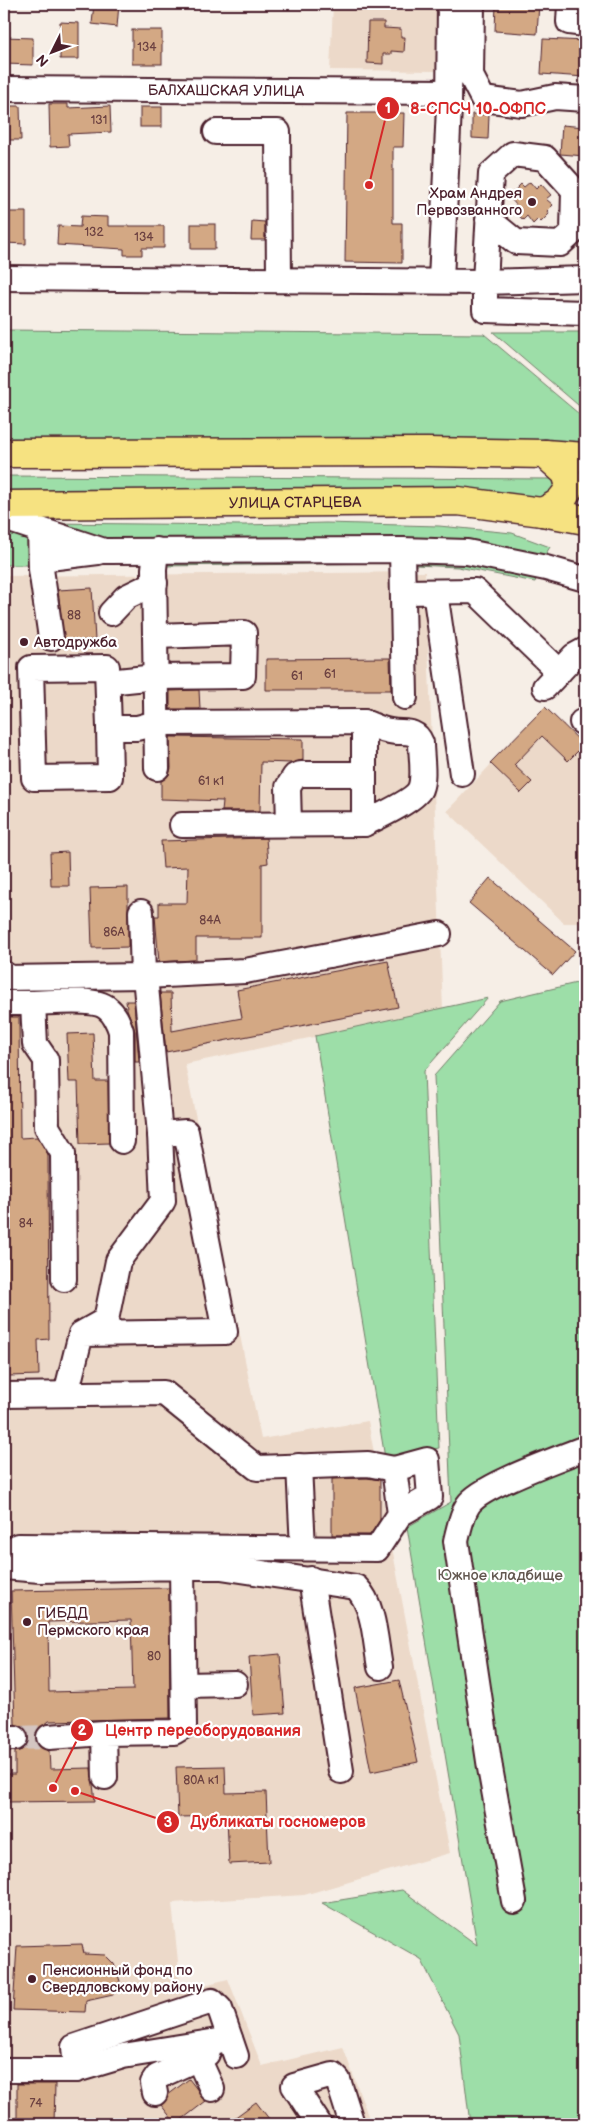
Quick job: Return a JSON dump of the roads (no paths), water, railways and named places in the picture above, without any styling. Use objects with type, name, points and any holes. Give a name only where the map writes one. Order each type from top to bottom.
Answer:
[{"type":"main road","points":[[4,453],[545,454],[585,457]]},
{"type":"main road","points":[[542,512],[558,505],[564,499],[570,486],[566,473],[545,454]]},
{"type":"main road","name":"УЛИЦА СТАРЦЕВА","points":[[4,505],[458,501],[542,512],[585,520]]},
{"type":"street","points":[[441,280],[449,92],[450,4]]},
{"type":"street","points":[[472,4],[471,76],[483,99],[522,104],[555,97],[585,99]]},
{"type":"street","points":[[570,4],[568,22],[585,24]]},
{"type":"street","name":"БАЛХАШСКАЯ УЛИЦА","points":[[4,89],[449,92]]},
{"type":"street","points":[[216,132],[278,132],[279,280]]},
{"type":"street","points":[[488,219],[516,242],[560,244],[579,233],[574,190],[545,158],[514,154],[491,174],[488,219],[484,282],[484,310],[585,313]]},
{"type":"street","points":[[4,278],[441,280],[484,282],[585,279]]},
{"type":"street","points":[[4,518],[104,551]]},
{"type":"street","points":[[40,530],[41,559],[51,638]]},
{"type":"street","points":[[41,559],[104,551],[156,550],[402,550],[466,552],[546,568],[585,579]]},
{"type":"street","points":[[156,550],[157,768]]},
{"type":"street","points":[[402,550],[405,697]]},
{"type":"street","points":[[111,613],[126,597],[155,583]]},
{"type":"street","points":[[403,592],[475,591],[552,679],[574,656],[585,650]]},
{"type":"street","points":[[435,592],[462,774]]},
{"type":"street","points":[[108,682],[156,677],[243,676],[244,634],[156,636]]},
{"type":"street","points":[[107,667],[109,728],[110,777],[34,778],[31,668],[107,667]]},
{"type":"street","points":[[109,728],[137,728],[156,723],[364,722],[390,732],[408,732],[419,738],[421,743],[420,788],[413,797],[364,824],[182,825]]},
{"type":"street","points":[[364,722],[364,824]]},
{"type":"street","points":[[289,824],[288,787],[295,776],[301,774],[364,774]]},
{"type":"street","points":[[66,1394],[81,1334],[106,1320],[118,1261],[162,1201],[160,1134],[144,976],[141,912]]},
{"type":"street","points":[[4,974],[4,978],[144,976],[245,971],[439,934]]},
{"type":"street","points":[[4,1003],[94,1002],[106,1007],[116,1018],[121,1031],[122,1140]]},
{"type":"street","points":[[33,1003],[35,1044],[46,1060],[47,1127],[63,1153],[64,1278]]},
{"type":"street","points":[[81,1334],[225,1332],[186,1132],[160,1134]]},
{"type":"street","points":[[4,1395],[164,1393],[257,1468],[368,1464],[394,1469],[427,1460],[430,1497],[400,1514],[377,1548],[18,1546]]},
{"type":"street","points":[[514,1901],[490,1768],[456,1541],[460,1520],[469,1503],[502,1482],[585,1448]]},
{"type":"street","points":[[298,1466],[303,1548]]},
{"type":"street","points":[[394,1469],[400,1514]]},
{"type":"street","points":[[49,1737],[180,1730],[184,1726],[186,1720],[182,1567]]},
{"type":"street","points":[[4,1568],[40,1570],[221,1567],[347,1584],[356,1587],[364,1595],[368,1605],[380,1667]]},
{"type":"street","points":[[311,1579],[323,1647],[330,1708],[342,1771]]},
{"type":"street","points":[[185,1685],[235,1684]]},
{"type":"street","points":[[104,1733],[105,1777]]},
{"type":"street","points":[[4,2070],[69,2057],[212,2001],[220,2009],[219,2048],[212,2089]]},
{"type":"street","points":[[69,2057],[123,2056],[219,2048]]},
{"type":"street","points":[[155,2093],[153,2083],[157,2077],[219,2048]]},
{"type":"street","points":[[319,2124],[294,2086],[333,2075],[338,2080],[352,2124]]},
{"type":"tunnel","points":[[15,1738],[49,1737]]},
{"type":"place","name":"8-СПСЧ 10-ОФПС","points":[[369,185]]},
{"type":"place","name":"Храм Андрея Первозванного","points":[[532,202]]},
{"type":"place","name":"Автодружба","points":[[24,642]]},
{"type":"place","name":"ГИБДД Пермского края","points":[[27,1622]]},
{"type":"place","name":"Центр переоборудования","points":[[53,1788]]},
{"type":"place","name":"Дубликаты госномеров","points":[[75,1791]]},
{"type":"place","name":"Пенсионный фонд по Свердловскому району","points":[[32,1979]]},
{"type":"park label","name":"Южное кладбище","points":[[500,1575]]}]
